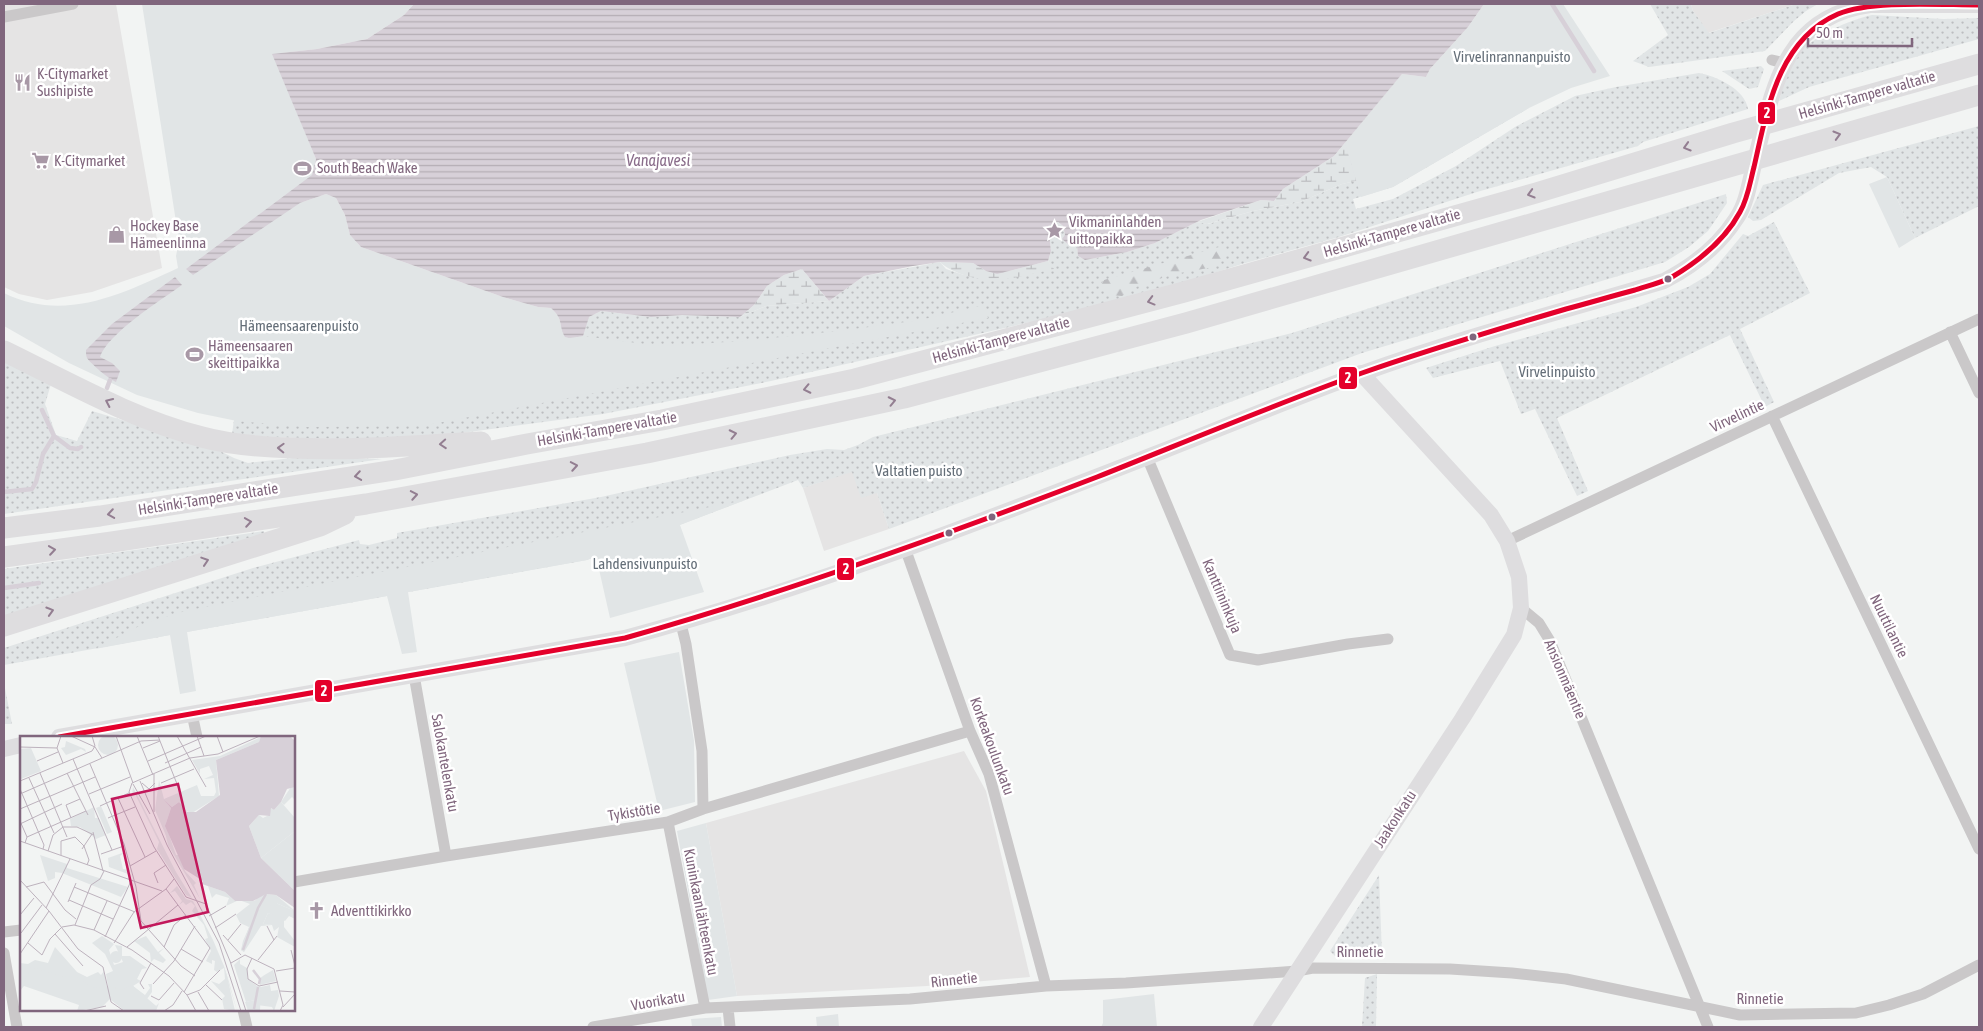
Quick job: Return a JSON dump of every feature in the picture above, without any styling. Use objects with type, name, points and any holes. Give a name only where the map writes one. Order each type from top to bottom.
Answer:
[{"type":"highway","name":"Helsinki-Tampere valtatie","points":[[4,528],[100,516],[395,470],[662,420],[854,378],[1193,290],[1536,193],[1733,133],[1979,64]]},
{"type":"highway","name":"Helsinki-Tampere valtatie","points":[[4,557],[366,504],[647,453],[904,398],[1186,323],[1979,95]]},
{"type":"highway","points":[[4,351],[153,423],[203,438],[241,445],[357,450],[480,442],[527,444]]},
{"type":"highway","points":[[4,626],[320,526],[366,504]]},
{"type":"main road","points":[[65,736],[626,638],[681,624],[905,548],[1147,457],[1361,373],[1509,326],[1664,281],[1704,257],[1721,240],[1737,218],[1746,198],[1775,84],[1778,61],[1808,32],[1823,21],[1855,7],[1870,5],[1979,5]]},
{"type":"main road","points":[[1361,373],[1491,515],[1514,556],[1519,577],[1521,608]]},
{"type":"main road","name":"Jaakonkatu","points":[[1263,1027],[1297,971],[1492,671],[1514,635],[1521,608]]},
{"type":"main road","points":[[4,749],[20,746]]},
{"type":"street","points":[[4,18],[73,4]]},
{"type":"street","name":"Virvelintie","points":[[1507,541],[1979,319]]},
{"type":"street","points":[[1950,332],[1979,393]]},
{"type":"street","name":"Nuuttilantie","points":[[1772,416],[1979,849]]},
{"type":"street","name":"Kanttiininkuja","points":[[1147,457],[1230,654],[1258,660],[1388,639]]},
{"type":"street","name":"Korkeakoulunkatu","points":[[905,548],[970,731],[989,774],[1046,986]]},
{"type":"street","name":"Ansionmäentie","points":[[1521,608],[1540,623],[1550,641],[1708,1027]]},
{"type":"street","points":[[681,624],[686,644],[702,751],[703,809]]},
{"type":"street","name":"Salokantelenkatu","points":[[414,675],[446,856]]},
{"type":"street","points":[[192,714],[197,736]]},
{"type":"street","name":"Tykistötie","points":[[295,882],[446,856],[668,822],[703,809],[970,731]]},
{"type":"street","name":"Kuninkaanlähteenkatu","points":[[668,822],[705,1008]]},
{"type":"street","points":[[4,932],[20,930]]},
{"type":"street","points":[[4,953],[17,1027]]},
{"type":"street","name":"Rinnetie","points":[[728,1008],[910,999],[1046,986],[1126,983],[1297,971],[1313,968],[1370,967],[1450,969],[1566,979],[1699,1006],[1716,1012],[1740,1015],[1856,1013],[1924,994],[1979,965]]},
{"type":"street","name":"Vuorikatu","points":[[593,1027],[705,1008],[728,1008]]},
{"type":"street","points":[[728,1008],[730,1027]]},
{"type":"street","points":[[243,1011],[247,1027]]},
{"type":"shaded area","points":[[4,4],[116,4],[162,268],[92,292],[47,300],[19,294],[4,287]]},
{"type":"shaded area","points":[[1691,4],[1796,4],[1708,33],[1693,11]]},
{"type":"shaded area","points":[[852,471],[877,493],[889,529],[824,551],[803,488]]},
{"type":"shaded area","points":[[964,751],[986,791],[1030,977],[927,986],[737,996],[706,823]]},
{"type":"green space","name":"Hämeensaarenpuisto","points":[[142,4],[414,4],[404,15],[367,39],[317,49],[273,54],[316,159],[312,176],[294,190],[300,203],[326,194],[336,198],[345,215],[350,235],[361,247],[503,297],[538,307],[551,308],[559,319],[565,336],[570,338],[583,336],[660,346],[743,341],[920,320],[984,305],[988,318],[422,426],[306,427],[237,421],[198,413],[137,395],[69,363],[4,326],[4,293],[26,302],[49,305],[71,305],[92,302],[136,287],[178,268],[176,256],[179,241]]},
{"type":"green space","name":"Virvelinrannanpuisto","points":[[1484,4],[1563,4],[1610,76],[1571,88],[1529,108],[1393,187],[1361,197],[1345,143],[1402,74],[1426,77],[1430,69],[1468,27]]},
{"type":"green space","points":[[1650,4],[1691,4],[1693,11],[1709,33],[1796,4],[1818,4],[1794,21],[1765,51],[1649,67],[1633,61],[1668,35]]},
{"type":"green space","points":[[1872,15],[1944,19],[1979,18],[1979,39],[1809,87],[1779,101],[1787,71],[1801,51],[1824,34],[1849,22]]},
{"type":"green space","points":[[1761,66],[1764,69],[1758,87],[1749,89],[1722,71]]},
{"type":"green space","points":[[1699,73],[1721,80],[1736,90],[1746,102],[1748,109],[1643,142],[1638,146],[1477,192],[1339,237],[1242,264],[1132,299],[771,381],[603,414],[402,441],[232,434],[234,420],[587,321],[589,317],[601,311],[651,317],[682,315],[740,317],[766,306],[829,301],[864,276],[940,262],[946,269],[964,275],[1053,269],[1048,261],[1051,251],[1048,226],[1058,222],[1063,226],[1065,235],[1077,246],[1078,256],[1085,260],[1127,252],[1155,243],[1197,222],[1208,224],[1253,211],[1300,202],[1342,184],[1369,178],[1529,108],[1393,187],[1353,199],[1356,209],[1393,199],[1456,166],[1515,127],[1575,96]]},
{"type":"green space","points":[[1402,74],[1369,178],[1342,184],[1300,202],[1253,211],[1207,224],[1197,222],[1261,200],[1274,201],[1283,189],[1334,156]]},
{"type":"green space","points":[[1979,126],[1979,206],[1915,238],[1887,177],[1871,167],[1839,173],[1761,220],[1753,221],[1748,217],[1763,185]]},
{"type":"green space","points":[[1887,177],[1915,238],[1899,248],[1869,184]]},
{"type":"green space","name":"Valtatien puisto","points":[[1726,194],[1727,203],[1708,231],[1689,247],[1665,262],[1362,353],[889,529],[877,493],[861,498],[852,472],[803,488],[798,480],[587,560],[4,665],[4,648],[253,568],[359,540],[360,544],[369,545],[397,538],[397,533],[601,497],[790,455],[827,449],[844,450],[873,437],[1292,333]]},
{"type":"green space","name":"Virvelinpuisto","points":[[1774,222],[1810,293],[1740,329],[1774,402],[1765,407],[1730,335],[1557,418],[1588,491],[1577,496],[1535,409],[1521,414],[1500,361],[1433,378],[1426,368],[1495,346],[1636,307],[1688,287],[1710,274],[1743,234],[1748,236]]},
{"type":"green space","points":[[1219,247],[1224,251],[1224,259],[1214,267],[1174,274],[1138,286],[1122,296],[1110,295],[1103,290],[1101,284],[1104,280]]},
{"type":"green space","points":[[1048,261],[1054,269],[995,280],[966,276],[951,270],[940,262],[973,263],[986,271],[997,274]]},
{"type":"green space","points":[[802,269],[829,301],[766,306],[740,317],[754,305],[767,286],[784,275]]},
{"type":"green space","points":[[4,362],[51,384],[45,404],[56,435],[77,441],[92,411],[212,447],[248,463],[302,457],[382,459],[4,514]]},
{"type":"green space","name":"Lahdensivunpuisto","points":[[745,500],[680,525],[704,592],[610,618],[596,556],[587,560],[408,592],[417,652],[402,654],[387,596],[187,632],[196,691],[180,694],[170,635],[95,649],[145,623],[185,611]]},
{"type":"green space","points":[[264,531],[264,535],[4,619],[4,569]]},
{"type":"green space","points":[[679,652],[694,741],[695,802],[659,811],[624,663]]},
{"type":"green space","points":[[4,683],[12,724],[4,724]]},
{"type":"green space","points":[[706,823],[737,996],[708,1000],[677,831]]},
{"type":"green space","points":[[1379,875],[1382,956],[1335,956],[1330,951]]},
{"type":"green space","points":[[1377,974],[1376,1027],[1362,1027],[1365,978]]},
{"type":"green space","points":[[1154,994],[1157,1027],[1101,1027],[1103,1023],[1103,1000]]},
{"type":"green space","points":[[838,1014],[839,1027],[817,1027],[816,1017]]},
{"type":"green space","points":[[721,1017],[722,1027],[692,1027],[691,1019]]},
{"type":"water","name":"Vanajavesi","points":[[414,4],[1484,4],[1468,27],[1430,69],[1426,77],[1402,74],[1334,156],[1283,189],[1274,201],[1261,200],[1201,220],[1155,243],[1127,252],[1085,260],[1078,256],[1077,246],[1069,245],[1062,239],[1065,235],[1063,226],[1058,222],[1048,226],[1051,251],[1048,261],[997,274],[986,271],[973,263],[940,262],[913,266],[864,276],[829,301],[802,269],[784,275],[767,286],[754,305],[740,317],[682,315],[651,317],[601,311],[589,317],[583,336],[570,338],[565,337],[559,319],[551,308],[538,307],[503,297],[361,247],[350,235],[345,215],[336,198],[326,194],[300,203],[193,275],[186,269],[312,175],[316,159],[272,54],[317,49],[367,39],[404,15]]},
{"type":"water","points":[[175,277],[182,285],[123,328],[105,348],[100,357],[112,363],[120,371],[116,382],[89,361],[86,350],[112,324]]},
{"type":"waterway","points":[[1552,4],[1594,71]]},
{"type":"waterway","points":[[107,388],[110,380]]},
{"type":"waterway","points":[[42,410],[54,436]]},
{"type":"waterway","points":[[4,492],[32,489],[36,482],[43,454],[54,436],[70,448],[78,449],[81,447]]},
{"type":"waterway","points":[[4,588],[39,583]]},
{"type":"transit line","name":"2","points":[[65,736],[625,638],[685,621],[804,583],[980,521],[1362,373],[1438,347],[1663,281],[1682,271],[1701,257],[1719,241],[1734,222],[1747,196],[1770,100],[1778,79],[1788,59],[1801,41],[1818,26],[1838,14],[1869,7],[1907,4],[1979,5]]},
{"type":"place","name":"K-Citymarket Sushipiste","points":[[23,83]]},
{"type":"place","name":"K-Citymarket","points":[[40,161]]},
{"type":"place","name":"South Beach Wake","points":[[303,168]]},
{"type":"place","name":"Vikmaninlahden uittopaikka","points":[[1055,231]]},
{"type":"place","name":"Hockey Base Hämeenlinna","points":[[116,235]]},
{"type":"place","name":"Hämeensaaren skeittipaikka","points":[[194,355]]},
{"type":"place","name":"Adventtikirkko","points":[[317,911]]}]
